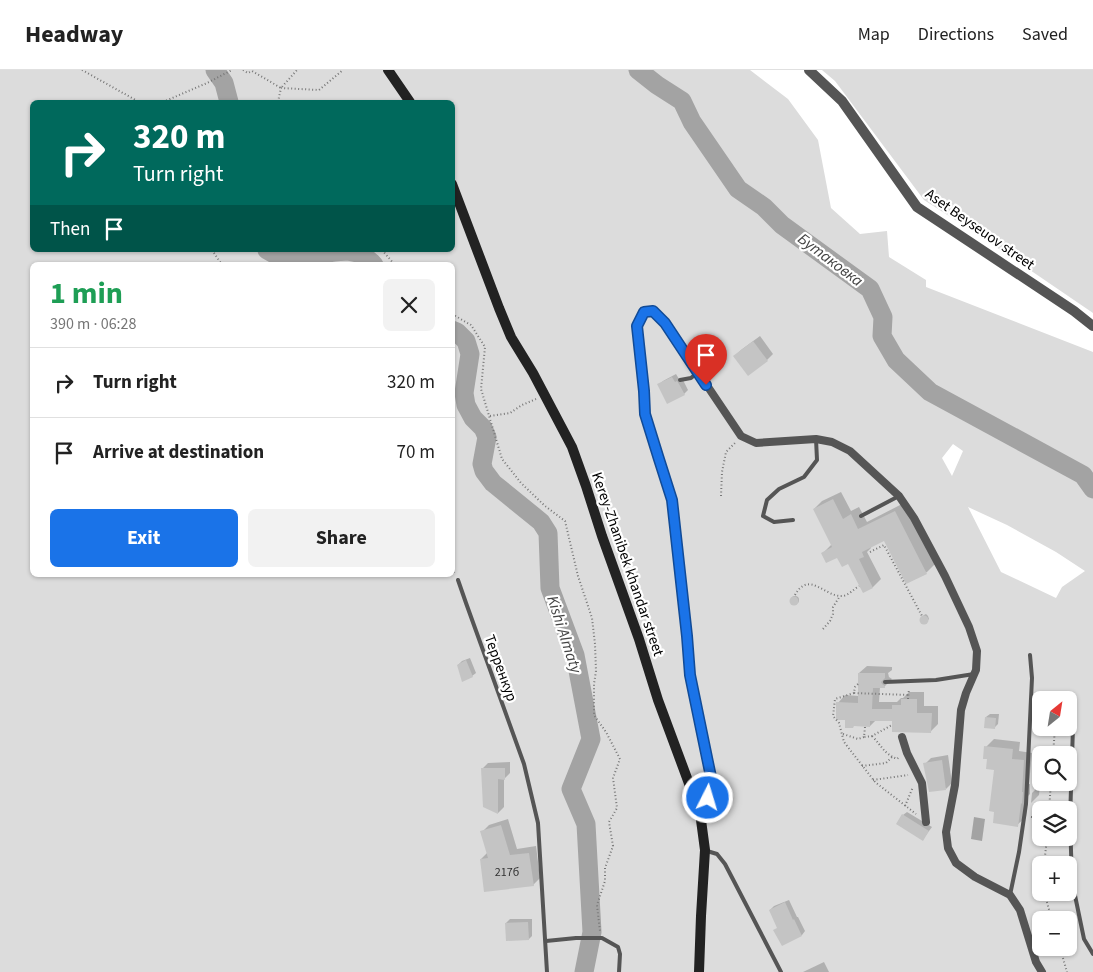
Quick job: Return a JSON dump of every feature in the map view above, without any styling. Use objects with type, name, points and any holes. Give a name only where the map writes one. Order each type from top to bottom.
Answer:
[{"type":"main road","points":[[388,70],[409,100]]},
{"type":"main road","name":"Kerey-Zhanibek khandar street","points":[[455,194],[505,322],[572,447],[701,820],[705,850],[699,972]]},
{"type":"street","name":"Aset Beyseuov street","points":[[809,70],[842,101],[917,207],[1074,311],[1093,326]]},
{"type":"street","points":[[696,805],[708,798],[711,777],[690,675],[672,500],[645,414],[637,326],[644,312],[653,311],[665,323],[741,436],[756,443],[816,440],[832,442],[850,450],[899,496],[914,518],[945,576],[969,627],[977,651],[976,670],[961,710],[955,785],[946,832],[948,848],[956,863],[975,877],[1010,895],[1020,910],[1036,962],[1042,972]]},
{"type":"street","points":[[902,737],[922,783],[926,822]]},
{"type":"lane","points":[[680,380],[691,378],[698,372]]},
{"type":"lane","points":[[793,520],[774,522],[763,516],[767,500],[779,489],[804,477],[817,460],[816,440]]},
{"type":"lane","points":[[861,516],[899,496]]},
{"type":"lane","name":"Терренкур","points":[[458,580],[524,764],[538,823],[547,972]]},
{"type":"lane","points":[[1010,895],[1026,804],[1031,688],[1030,655]]},
{"type":"lane","points":[[885,682],[936,680],[974,674]]},
{"type":"lane","points":[[1073,736],[1070,820],[1072,881],[1084,938],[1093,954]]},
{"type":"lane","points":[[705,850],[717,854],[725,864],[780,972]]},
{"type":"lane","points":[[546,941],[602,938],[618,947],[620,954],[619,972]]},
{"type":"path","points":[[82,70],[135,100]]},
{"type":"path","points":[[168,100],[232,70]]},
{"type":"path","points":[[244,70],[248,73],[252,71],[281,88],[319,90],[343,70]]},
{"type":"path","points":[[278,100],[281,88],[296,70]]},
{"type":"path","points":[[384,252],[392,262]]},
{"type":"path","points":[[455,316],[471,325],[485,347],[481,389],[502,459],[521,482],[545,506],[565,521],[578,576],[592,618],[596,671],[594,715],[606,732],[620,759],[613,778],[617,808],[609,822],[613,846],[605,868],[605,881],[597,905],[598,924],[602,938]]},
{"type":"path","points":[[490,416],[510,413],[522,405],[545,395]]},
{"type":"path","points":[[721,496],[722,472],[726,452],[741,436]]},
{"type":"path","points":[[870,552],[884,545],[922,616]]},
{"type":"path","points":[[795,595],[798,590],[813,584],[833,595],[840,596],[859,586]]},
{"type":"path","points":[[823,629],[830,621],[833,607],[840,596]]},
{"type":"path","points":[[909,681],[908,697],[854,693],[835,700],[833,716],[839,723],[844,742],[874,780],[926,822]]},
{"type":"path","points":[[854,693],[855,687],[858,684]]},
{"type":"path","points":[[842,734],[858,738],[872,736],[892,725]]},
{"type":"path","points":[[864,737],[865,727]]},
{"type":"path","points":[[872,736],[888,755],[897,759],[907,752]]},
{"type":"path","points":[[862,766],[886,763],[892,756]]},
{"type":"path","points":[[874,780],[918,775],[905,806]]},
{"type":"path","points":[[1024,816],[1032,817]]},
{"type":"path","points":[[1062,956],[1067,972]]},
{"type":"shaded area","points":[[0,70],[750,70],[788,99],[818,140],[831,208],[860,234],[887,231],[889,257],[926,280],[926,287],[1093,352],[1093,972],[0,972]],"holes":[[[953,444],[963,451],[952,476],[942,458]],[[968,507],[1007,525],[1056,552],[1085,571],[1062,587],[1056,598],[1001,572]]]},
{"type":"shaded area","points":[[822,70],[1093,70],[1093,313],[924,200],[835,81]]},
{"type":"shaded area","points":[[974,817],[985,819],[982,841],[971,839]]},
{"type":"building","points":[[753,341],[768,361],[748,376],[733,356]]},
{"type":"building","points":[[672,377],[675,382],[677,381],[685,395],[667,404],[657,384]]},
{"type":"building","points":[[833,499],[843,519],[851,514],[858,529],[895,511],[927,574],[906,584],[884,541],[862,552],[864,557],[859,559],[873,588],[863,593],[848,564],[842,567],[837,558],[826,563],[821,553],[832,547],[813,509]]},
{"type":"building","points":[[794,597],[798,601],[794,605],[790,601]]},
{"type":"building","points":[[924,615],[929,620],[924,625],[919,620]]},
{"type":"building","points":[[466,660],[473,677],[462,682],[457,665]]},
{"type":"building","points":[[858,673],[885,673],[885,678],[881,682],[885,688],[873,688],[872,709],[892,709],[892,705],[901,705],[901,699],[917,699],[917,713],[932,713],[931,733],[892,732],[892,721],[870,721],[870,727],[854,726],[853,728],[845,728],[845,720],[836,720],[836,702],[858,703]]},
{"type":"building","points":[[985,717],[996,718],[995,729],[984,728]]},
{"type":"building","points":[[984,746],[1013,749],[1012,759],[1024,760],[1022,804],[1018,827],[993,823],[994,812],[989,811],[994,770],[986,769],[987,759],[983,759]]},
{"type":"building","points":[[942,760],[946,790],[929,792],[923,763]]},
{"type":"building","points":[[481,768],[505,768],[505,780],[498,779],[498,814],[483,807]]},
{"type":"building","points":[[902,814],[929,831],[923,841],[896,824]]},
{"type":"building","points":[[501,825],[510,855],[529,853],[534,886],[484,892],[480,859],[488,858],[480,831]]},
{"type":"building","points":[[785,902],[802,936],[782,946],[773,930],[777,928],[769,910]]},
{"type":"building","points":[[528,922],[529,940],[506,941],[505,923]]},
{"type":"waterway","name":"Kіshі Almaty","points":[[215,70],[224,83],[228,100]]},
{"type":"waterway","name":"Бутаковка","points":[[638,70],[682,101],[692,122],[738,189],[764,207],[782,225],[870,289],[883,317],[882,336],[896,360],[930,392],[1083,475],[1093,489]]},
{"type":"waterway","name":"Kіshі Almaty","points":[[271,252],[282,257],[294,259],[335,252]]},
{"type":"waterway","name":"Kіshі Almaty","points":[[352,252],[367,258],[371,262]]},
{"type":"waterway","name":"Kіshі Almaty","points":[[455,331],[466,341],[470,354],[464,393],[466,405],[473,418],[483,428],[487,437],[482,464],[484,471],[493,483],[541,522],[548,533],[550,588],[575,655],[591,739],[571,789],[586,824],[592,932],[584,972]]},
{"type":"route","points":[[706,385],[665,323],[653,311],[644,312],[637,326],[645,414],[672,500],[690,675],[711,777],[708,798]]}]
